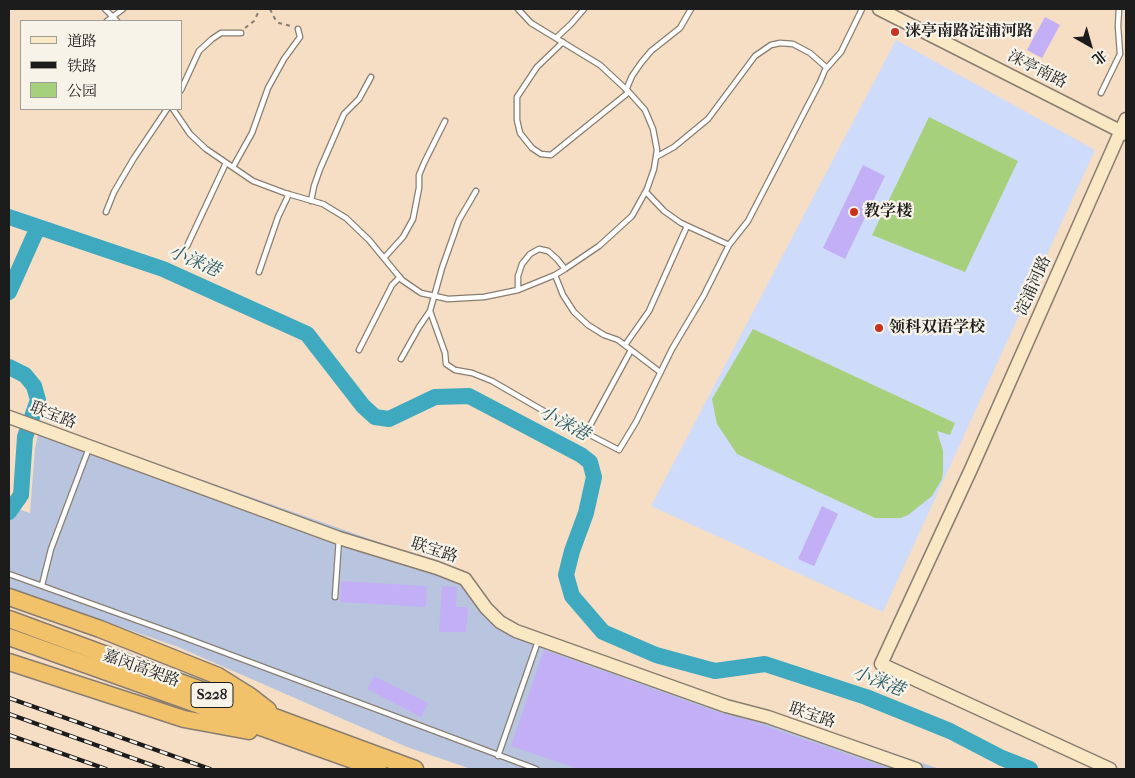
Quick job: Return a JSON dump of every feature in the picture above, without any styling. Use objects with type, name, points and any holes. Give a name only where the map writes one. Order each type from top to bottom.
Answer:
[{"type":"highway","points":[[9,597],[100,628],[218,676],[250,696],[278,727]]},
{"type":"highway","name":"嘉闵高架路","points":[[9,619],[378,769]]},
{"type":"highway","name":"嘉闵高架路","points":[[9,637],[278,727],[415,769]]},
{"type":"highway","points":[[9,662],[184,720],[229,728],[278,727]]},
{"type":"street","name":"涞亭南路","points":[[879,9],[1124,128]]},
{"type":"street","name":"淀浦河路","points":[[1110,769],[881,664],[972,467],[1124,128]]},
{"type":"street","name":"联宝路","points":[[11,418],[339,538],[437,568],[465,579],[486,608],[500,622],[539,640],[726,706],[768,717],[916,769]]},
{"type":"lane","points":[[105,9],[116,20]]},
{"type":"lane","points":[[108,20],[123,9]]},
{"type":"lane","points":[[174,110],[190,134],[206,149],[253,181],[322,204],[346,218],[369,240],[400,277],[421,293],[448,299],[484,297],[518,290],[565,269],[600,246],[632,216],[646,192],[654,169],[657,150],[653,129],[645,110],[628,91],[600,65],[531,23],[518,9]]},
{"type":"lane","points":[[556,38],[584,9]]},
{"type":"lane","points":[[563,42],[537,67],[517,98],[517,120],[520,133],[532,148],[541,154],[551,155],[628,91],[632,76],[641,63],[651,52],[680,28],[691,9]]},
{"type":"lane","points":[[430,311],[445,354],[446,364],[456,370],[472,373],[492,381],[619,450],[636,422],[660,372],[704,295],[728,245],[748,221],[827,68],[841,52],[862,9]]},
{"type":"lane","points":[[1101,92],[1120,54],[1119,9]]},
{"type":"lane","points":[[233,167],[252,133],[268,88],[284,58],[300,37],[298,29]]},
{"type":"lane","points":[[182,88],[199,51],[221,33],[241,33]]},
{"type":"lane","points":[[656,157],[674,147],[708,119],[755,56],[770,46],[780,43],[793,44],[810,53],[827,68]]},
{"type":"lane","points":[[311,201],[320,169],[344,114],[359,99],[371,78]]},
{"type":"lane","points":[[106,212],[114,192],[134,158],[167,110]]},
{"type":"lane","points":[[384,258],[403,237],[413,219],[418,195],[419,175],[445,121]]},
{"type":"lane","points":[[187,246],[226,163]]},
{"type":"lane","points":[[401,359],[430,311],[459,220],[476,190]]},
{"type":"lane","points":[[646,192],[664,211],[687,226],[728,245]]},
{"type":"lane","points":[[259,272],[278,217],[290,194]]},
{"type":"lane","points":[[625,345],[649,311],[687,226]]},
{"type":"lane","points":[[518,290],[518,276],[522,264],[530,254],[539,249],[548,251],[557,258],[565,269]]},
{"type":"lane","points":[[555,275],[563,295],[574,312],[588,326],[618,340],[660,372]]},
{"type":"lane","points":[[358,350],[392,285],[400,277]]},
{"type":"lane","points":[[586,433],[631,350]]},
{"type":"lane","points":[[42,585],[51,548],[90,447]]},
{"type":"lane","points":[[335,597],[339,538]]},
{"type":"lane","points":[[9,574],[536,769]]},
{"type":"lane","points":[[498,756],[539,640]]},
{"type":"path","points":[[241,33],[254,20],[260,9]]},
{"type":"path","points":[[270,9],[279,23],[298,29]]},
{"type":"shaded area","name":"领科双语学校","points":[[896,40],[1095,150],[883,612],[651,506]]},
{"type":"shaded area","points":[[41,423],[469,574],[492,606],[504,617],[526,630],[728,704],[751,705],[940,769],[471,769],[407,747],[178,647],[9,588],[9,506],[30,513],[35,448]]},
{"type":"green space","points":[[929,117],[1018,161],[965,272],[872,235]]},
{"type":"green space","points":[[753,329],[955,423],[950,435],[937,431],[943,451],[943,472],[942,479],[932,496],[908,515],[901,518],[875,518],[737,454],[717,424],[712,399]]},
{"type":"building","points":[[1045,17],[1060,25],[1042,58],[1027,50]]},
{"type":"building","name":"教学楼","points":[[863,165],[885,176],[845,259],[823,248]]},
{"type":"building","points":[[822,506],[838,514],[814,566],[798,559]]},
{"type":"building","points":[[341,581],[427,586],[426,607],[340,602]]},
{"type":"building","points":[[442,586],[457,587],[456,607],[468,607],[466,632],[439,632]]},
{"type":"building","points":[[544,650],[723,714],[748,720],[886,768],[578,769],[511,746]]},
{"type":"building","points":[[374,676],[428,703],[421,717],[367,689]]},
{"type":"waterway","name":"小涞港","points":[[9,217],[163,269],[307,334],[363,406],[375,417],[389,419],[435,397],[469,396],[581,455],[590,462],[594,477],[586,513],[572,551],[566,575],[572,596],[603,632],[656,655],[715,671],[765,664],[866,697],[950,731],[1002,758],[1030,769]]},
{"type":"waterway","points":[[9,292],[38,227]]},
{"type":"waterway","points":[[9,367],[25,375],[34,386],[38,400],[25,437],[21,495],[9,512]]},
{"type":"railway","points":[[9,698],[210,769]]},
{"type":"railway","points":[[9,714],[163,769]]},
{"type":"railway","points":[[9,735],[106,769]]},
{"type":"place","name":"涞亭南路淀浦河路","points":[[895,32]]},
{"type":"place","name":"教学楼","points":[[854,212]]},
{"type":"place","name":"领科双语学校","points":[[879,328]]}]
